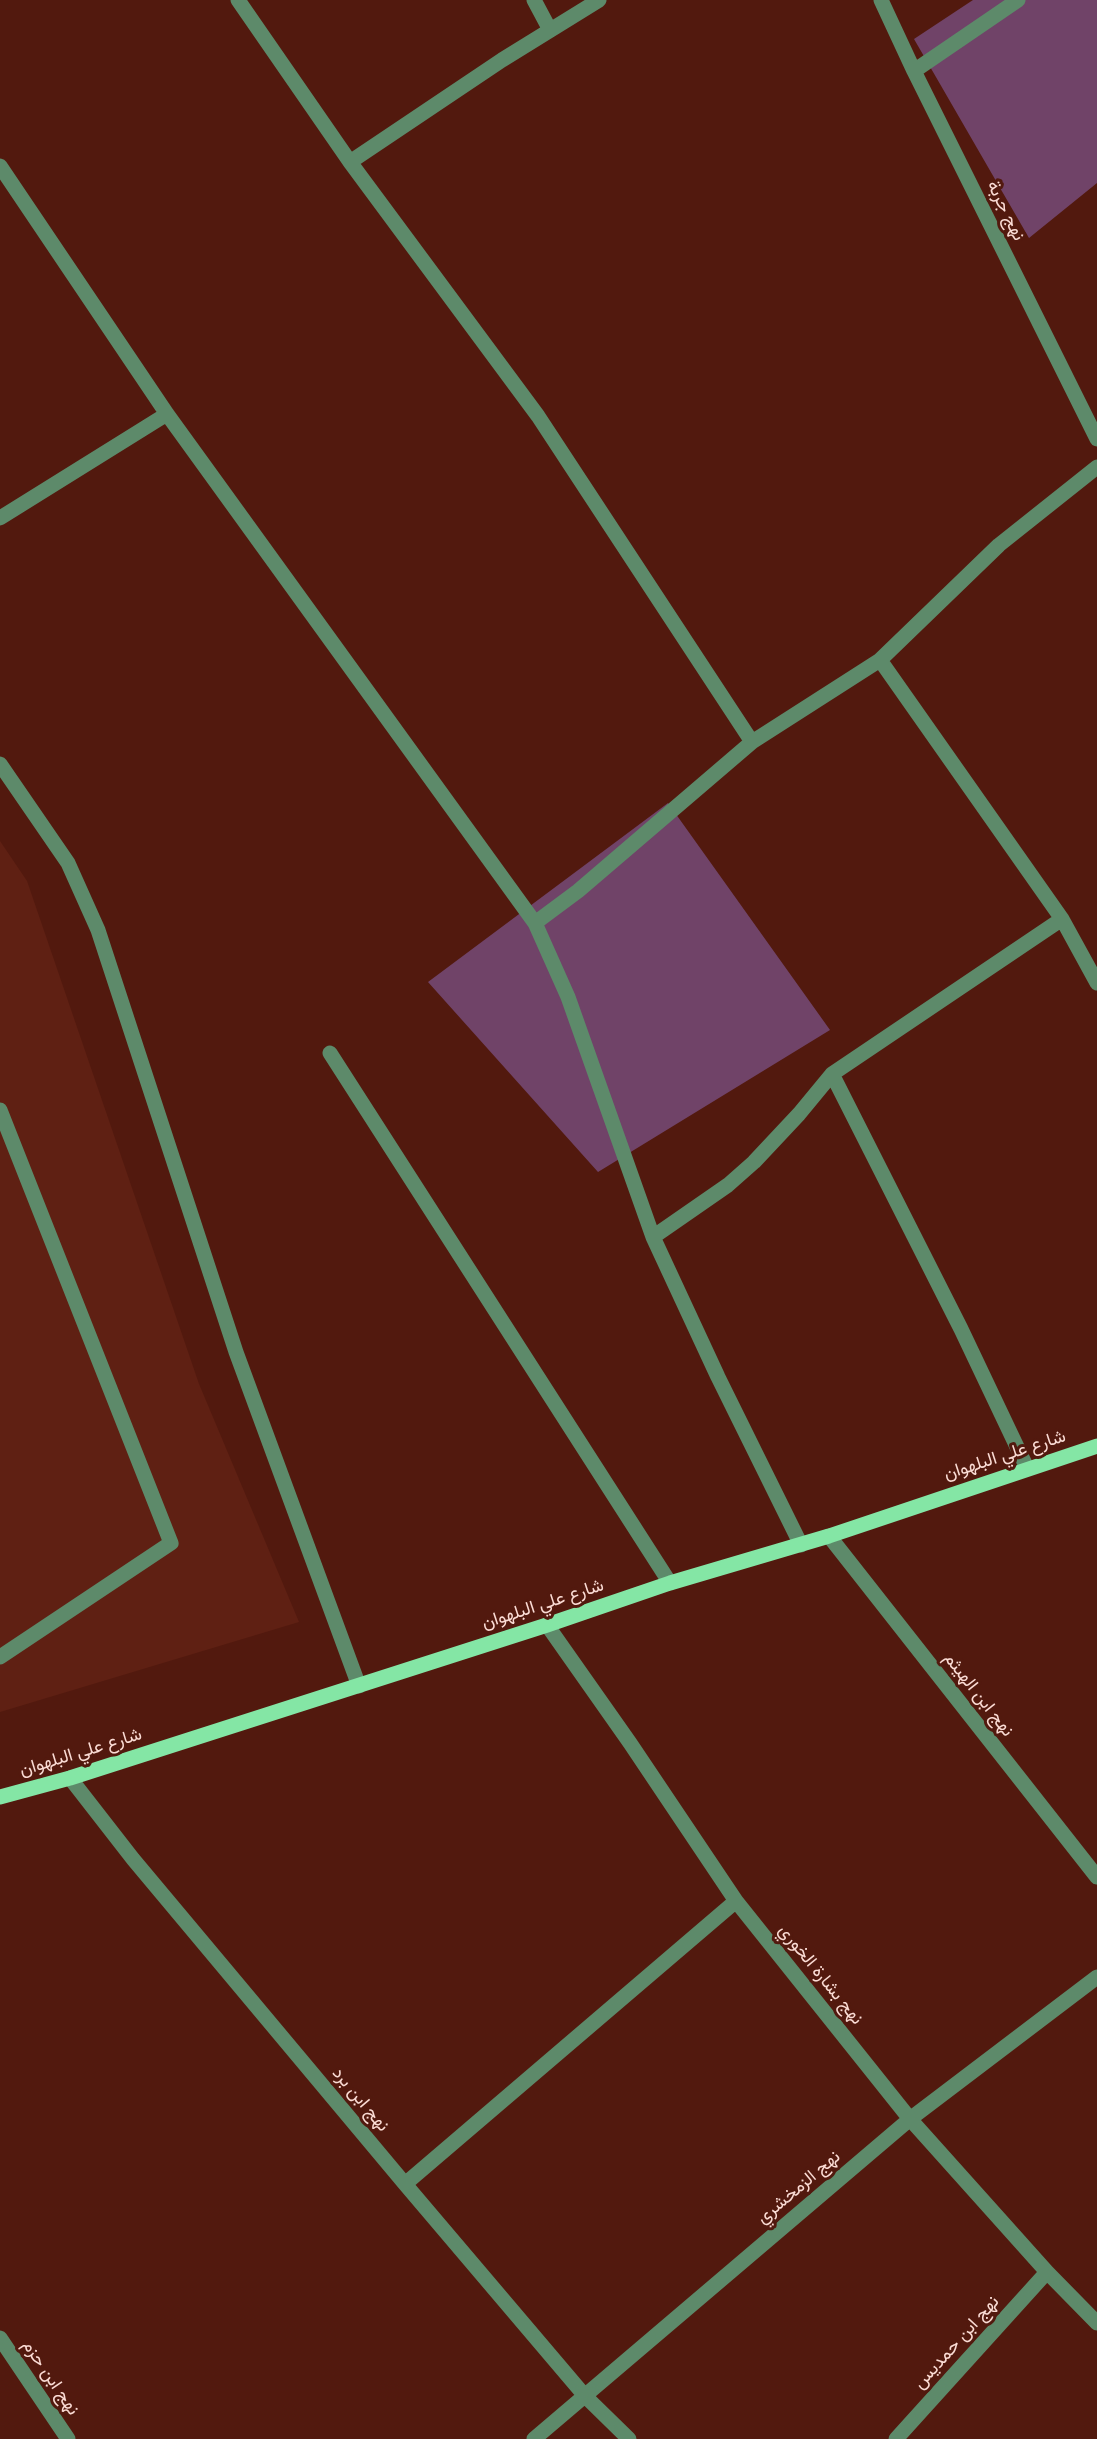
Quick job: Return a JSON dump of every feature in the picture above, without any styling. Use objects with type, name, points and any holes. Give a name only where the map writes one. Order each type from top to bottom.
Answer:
[{"type":"main road","name":"شارع علي البلهوان","points":[[0,1797],[70,1778],[359,1686],[670,1583],[801,1545],[1097,1446]]},
{"type":"street","points":[[238,0],[350,162],[538,416],[752,742]]},
{"type":"street","points":[[534,0],[550,30]]},
{"type":"street","points":[[350,162],[598,0]]},
{"type":"street","name":"نهج جربة","points":[[881,0],[1097,439]]},
{"type":"street","points":[[914,71],[1018,0]]},
{"type":"street","points":[[0,166],[167,414],[535,923],[568,997],[653,1237],[718,1377],[801,1545]]},
{"type":"street","points":[[0,518],[167,414]]},
{"type":"street","points":[[535,923],[578,891],[752,742],[879,660],[999,545],[1097,467]]},
{"type":"street","points":[[879,660],[1062,919],[1097,983]]},
{"type":"street","points":[[0,764],[68,863],[98,930],[236,1352],[359,1686]]},
{"type":"street","points":[[653,1237],[728,1185],[754,1162],[799,1114],[832,1074],[1062,919]]},
{"type":"street","points":[[330,1053],[670,1583]]},
{"type":"street","points":[[832,1074],[961,1329],[1027,1468]]},
{"type":"street","points":[[0,1110],[171,1543],[0,1657]]},
{"type":"street","name":"نهج ابن الهيثم","points":[[828,1536],[1097,1877]]},
{"type":"street","name":"نهج بشارة الخوري","points":[[547,1625],[630,1743],[736,1901],[910,2119],[1047,2272],[1097,2323]]},
{"type":"street","name":"نهج ابن برد","points":[[70,1778],[133,1859],[405,2184],[585,2396],[629,2439]]},
{"type":"street","points":[[405,2184],[736,1901]]},
{"type":"street","name":"نهج الزمخشري","points":[[534,2439],[910,2119],[1097,1977]]},
{"type":"street","name":"نهج ابن حمديس","points":[[896,2439],[1047,2272]]},
{"type":"street","name":"نهج ابن حزم","points":[[0,2338],[68,2439]]},
{"type":"shaded area","points":[[973,0],[1097,0],[1097,183],[1029,238],[914,39]]},
{"type":"shaded area","points":[[668,803],[830,1030],[598,1172],[428,982]]},
{"type":"shaded area","points":[[0,841],[27,881],[199,1384],[299,1622],[0,1712]]}]
